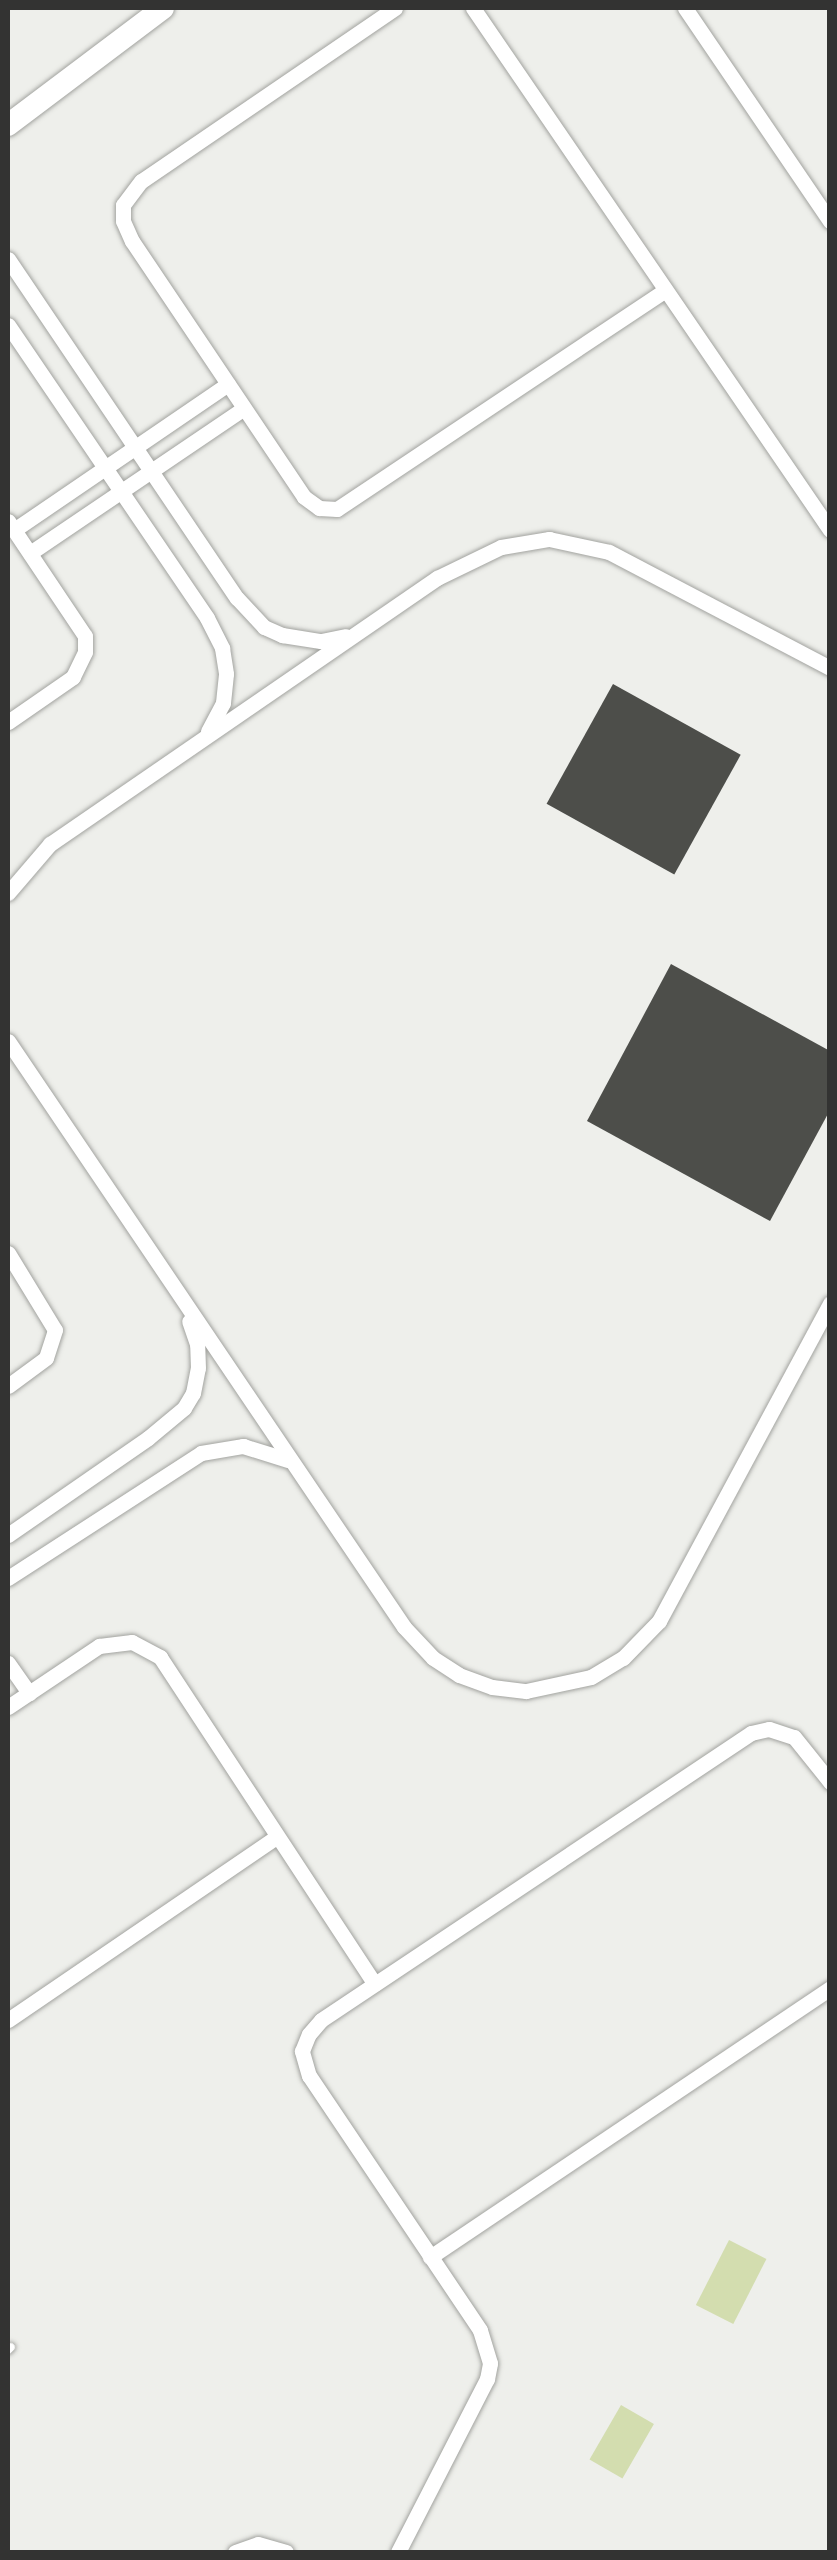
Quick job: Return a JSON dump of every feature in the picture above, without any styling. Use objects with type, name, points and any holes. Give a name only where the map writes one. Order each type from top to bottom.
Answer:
[{"type":"main road","points":[[8,124],[163,8]]},
{"type":"street","points":[[395,8],[141,182],[123,205],[123,220],[132,241],[304,497],[319,508],[338,509],[664,290]]},
{"type":"street","points":[[473,8],[830,530]]},
{"type":"street","points":[[685,8],[830,221]]},
{"type":"street","points":[[8,259],[237,598],[264,627],[304,641],[355,634]]},
{"type":"street","points":[[8,325],[207,618],[222,648],[226,674],[223,704],[204,738]]},
{"type":"street","points":[[8,722],[74,677],[86,652],[85,636],[11,525],[105,468],[228,384]]},
{"type":"street","points":[[30,553],[244,408]]},
{"type":"street","points":[[8,893],[50,844],[355,634],[474,558],[501,547],[549,539],[609,552],[830,668]]},
{"type":"street","points":[[8,1041],[404,1627],[433,1658],[458,1675],[492,1686],[526,1691],[591,1677],[623,1658],[659,1622],[830,1303]]},
{"type":"street","points":[[8,1253],[54,1330],[46,1358],[8,1386]]},
{"type":"street","points":[[8,1535],[148,1438],[184,1408],[193,1392],[197,1344],[180,1299]]},
{"type":"street","points":[[8,1578],[201,1453],[243,1446],[290,1461]]},
{"type":"street","points":[[8,1707],[100,1646],[117,1642],[147,1648],[160,1657],[375,1984]]},
{"type":"street","points":[[8,1662],[29,1693]]},
{"type":"street","points":[[398,2552],[488,2379],[490,2363],[480,2330],[309,2076],[302,2052],[322,2020],[751,1733],[769,1729],[794,1738],[830,1782]]},
{"type":"street","points":[[8,2020],[276,1837]]},
{"type":"street","points":[[430,2257],[830,1988]]},
{"type":"street","points":[[235,2552],[258,2544],[286,2552]]},
{"type":"green space","points":[[729,2240],[766,2259],[733,2324],[696,2305]]},
{"type":"green space","points":[[621,2405],[654,2424],[622,2479],[590,2460]]},
{"type":"building","points":[[613,684],[741,755],[674,875],[547,804]]},
{"type":"building","points":[[671,964],[830,1051],[830,1110],[770,1221],[587,1121]]}]
